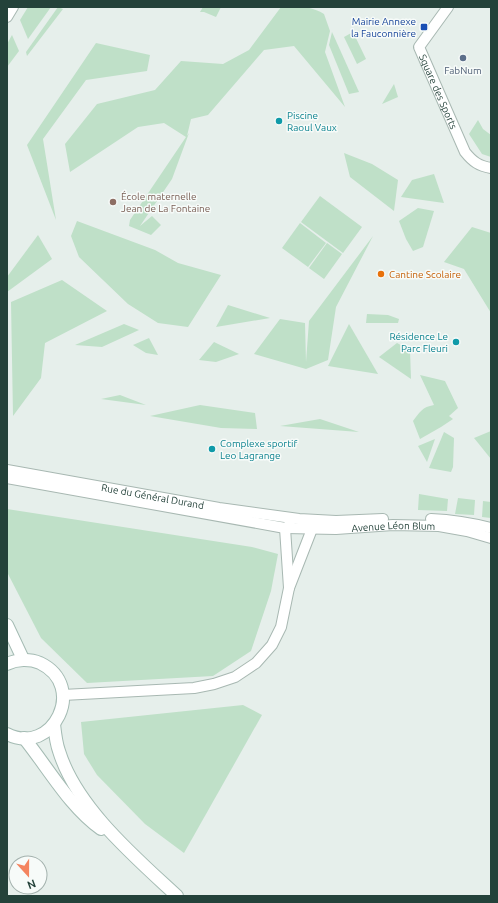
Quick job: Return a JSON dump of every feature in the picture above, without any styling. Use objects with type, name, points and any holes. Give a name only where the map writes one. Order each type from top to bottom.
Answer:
[{"type":"main road","points":[[7,625],[23,660]]},
{"type":"main road","points":[[7,664],[23,660],[35,661],[46,666],[54,674],[60,684],[63,695],[63,706],[60,716],[45,732],[35,737],[24,738],[12,737],[7,734]]},
{"type":"main road","points":[[54,724],[58,750],[68,772],[81,795],[117,840]]},
{"type":"main road","points":[[24,738],[39,756],[73,804],[94,824],[117,840],[177,896]]},
{"type":"street","points":[[7,17],[13,7]]},
{"type":"street","name":"Square des Sports","points":[[448,7],[419,47],[465,152],[472,161],[482,167],[491,168]]},
{"type":"street","name":"Rue du Général Durand","points":[[7,470],[219,508],[293,525]]},
{"type":"street","name":"Rue du Général Durand","points":[[7,478],[293,525]]},
{"type":"street","name":"Avenue Léon Blum","points":[[293,525],[336,521],[392,519],[456,520],[491,528]]},
{"type":"street","points":[[63,695],[194,688],[236,677],[256,664],[272,644],[281,627],[289,588],[293,525],[312,529],[289,588]]},
{"type":"street","name":"Avenue Léon Blum","points":[[312,529],[393,525],[439,526],[467,531],[491,538]]},
{"type":"green space","points":[[28,7],[51,7],[28,39],[20,20]]},
{"type":"green space","points":[[58,7],[63,9],[27,56],[26,52]]},
{"type":"green space","points":[[203,7],[221,7],[216,17],[200,12]]},
{"type":"green space","points":[[281,7],[308,8],[324,14],[330,31],[325,52],[345,107],[294,46],[264,50],[208,115],[191,119],[187,136],[189,133],[172,179],[140,226],[152,216],[161,225],[151,235],[129,226],[130,220],[186,137],[164,123],[138,127],[70,172],[65,144],[97,104],[155,90],[181,61],[223,64],[249,50]]},
{"type":"green space","points":[[332,32],[359,92],[349,94],[329,45]]},
{"type":"green space","points":[[353,32],[366,59],[357,64],[344,37]]},
{"type":"green space","points":[[12,35],[19,51],[7,67],[7,44]]},
{"type":"green space","points":[[96,43],[150,55],[147,71],[86,80],[43,139],[56,220],[27,145]]},
{"type":"green space","points":[[394,84],[398,97],[382,104]]},
{"type":"green space","points":[[478,120],[483,129],[491,135],[491,157],[482,154],[469,134]]},
{"type":"green space","points":[[344,153],[372,164],[398,180],[394,211],[350,177]]},
{"type":"green space","points":[[434,174],[444,203],[401,197],[412,180]]},
{"type":"green space","points":[[320,196],[362,227],[343,253],[301,222]]},
{"type":"green space","points":[[418,208],[434,211],[423,247],[413,251],[406,239],[399,221]]},
{"type":"green space","points":[[77,221],[155,250],[178,263],[221,275],[188,327],[158,323],[128,304],[79,257],[71,236]]},
{"type":"green space","points":[[300,223],[326,243],[308,267],[282,248]]},
{"type":"green space","points":[[472,227],[491,233],[491,313],[464,269],[444,262]]},
{"type":"green space","points":[[38,235],[52,259],[7,292],[7,277]]},
{"type":"green space","points":[[373,236],[336,307],[328,360],[306,369],[254,354],[280,319],[305,323],[306,362],[309,321]]},
{"type":"green space","points":[[327,243],[342,254],[324,279],[309,268]]},
{"type":"green space","points":[[62,280],[107,311],[45,343],[41,378],[13,416],[11,302]]},
{"type":"green space","points":[[228,305],[270,318],[216,327]]},
{"type":"green space","points":[[367,314],[388,315],[399,319],[398,323],[366,323]]},
{"type":"green space","points":[[124,324],[139,330],[102,347],[75,345]]},
{"type":"green space","points":[[349,324],[378,374],[328,366]]},
{"type":"green space","points":[[149,338],[158,355],[146,353],[133,345]]},
{"type":"green space","points":[[214,342],[239,354],[216,362],[199,360]]},
{"type":"green space","points":[[397,343],[410,350],[411,379],[379,357]]},
{"type":"green space","points":[[420,375],[445,381],[458,408],[449,416],[453,419],[420,439],[413,421],[424,409],[434,405]]},
{"type":"green space","points":[[120,395],[146,405],[101,399]]},
{"type":"green space","points":[[200,405],[255,413],[257,429],[221,428],[150,416]]},
{"type":"green space","points":[[320,419],[359,432],[280,426]]},
{"type":"green space","points":[[491,431],[491,459],[474,438]]},
{"type":"green space","points":[[444,432],[454,438],[453,467],[451,472],[429,468]]},
{"type":"green space","points":[[435,439],[427,462],[418,446]]},
{"type":"green space","points":[[419,494],[448,499],[447,511],[418,510]]},
{"type":"green space","points":[[458,498],[475,500],[474,515],[455,514]]},
{"type":"green space","points":[[483,501],[491,502],[491,518],[482,517]]},
{"type":"green space","points":[[7,509],[252,547],[278,554],[271,591],[251,651],[213,676],[87,683],[41,638],[7,572]]},
{"type":"green space","points":[[243,705],[262,715],[184,853],[145,824],[97,775],[84,754],[81,722]]},
{"type":"place","name":"Mairie Annexe la Fauconnière","points":[[424,27]]},
{"type":"place","name":"FabNum","points":[[463,58]]},
{"type":"place","name":"Piscine Raoul Vaux","points":[[279,121]]},
{"type":"place","name":"École maternelle Jean de La Fontaine","points":[[113,202]]},
{"type":"place","name":"Cantine Scolaire","points":[[381,274]]},
{"type":"place","name":"Résidence Le Parc Fleuri","points":[[456,342]]},
{"type":"place","name":"Complexe sportif Leo Lagrange","points":[[212,449]]}]
